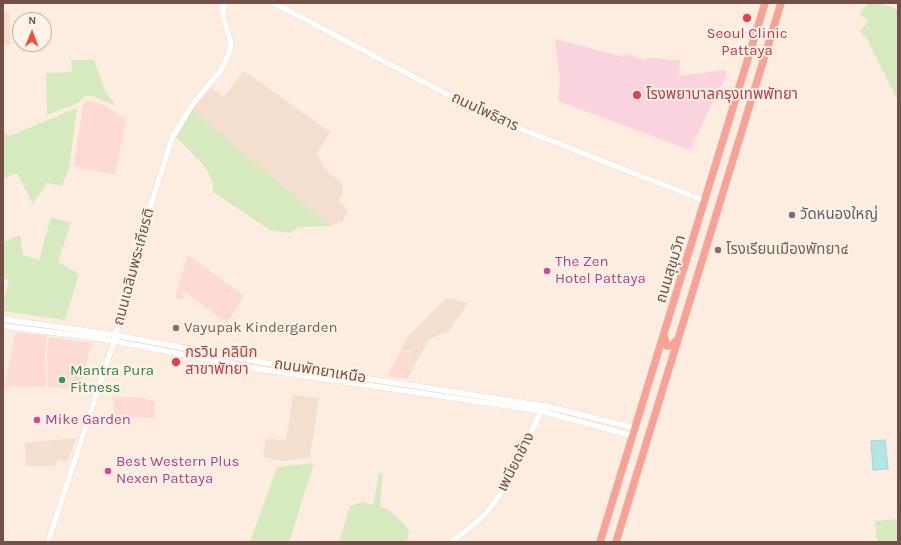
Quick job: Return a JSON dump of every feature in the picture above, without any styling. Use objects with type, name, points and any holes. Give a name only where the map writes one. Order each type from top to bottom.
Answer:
[{"type":"highway","name":"ถนนสุขุมวิท","points":[[600,542],[766,3]]},
{"type":"highway","name":"ถนนสุขุมวิท","points":[[617,538],[780,3]]},
{"type":"highway","points":[[664,336],[667,346],[672,345],[677,339]]},
{"type":"highway","points":[[634,432],[648,436]]},
{"type":"highway","points":[[604,530],[610,526],[616,529],[617,538]]},
{"type":"main road","name":"ถนนเฉลิมพระเกียรติ","points":[[48,542],[115,338],[140,238],[172,138],[192,105],[221,70],[230,51],[231,42],[223,17],[223,3]]},
{"type":"main road","name":"ถนนโพธิสาร","points":[[274,3],[490,117],[705,201]]},
{"type":"main road","name":"ถนนพัทยาเหนือ","points":[[3,319],[266,363],[545,406],[634,432]]},
{"type":"main road","name":"ถนนพัทยาเหนือ","points":[[3,326],[115,338],[259,369],[541,411],[634,432]]},
{"type":"main road","name":"เพนียดช้าง","points":[[451,542],[470,528],[488,510],[509,482],[541,411]]},
{"type":"shaded area","points":[[3,10],[9,12],[10,46],[3,43]]},
{"type":"shaded area","name":"โรงพยาบาลกรุงเทพพัทยา","points":[[555,39],[624,57],[625,53],[646,61],[647,57],[680,61],[679,76],[726,70],[726,77],[690,150],[558,101],[560,80]]},
{"type":"shaded area","points":[[244,71],[330,132],[317,153],[323,167],[342,184],[343,194],[338,200],[348,210],[342,222],[330,226],[192,109],[211,88],[224,97]]},
{"type":"shaded area","points":[[88,101],[105,105],[126,119],[115,175],[74,166],[83,105]]},
{"type":"shaded area","points":[[188,255],[244,296],[227,323],[184,291],[182,300],[175,298]]},
{"type":"shaded area","points":[[447,298],[468,303],[448,332],[429,339],[407,379],[400,378],[414,352],[410,350],[401,350],[408,336]]},
{"type":"shaded area","points":[[16,332],[47,336],[45,354],[46,387],[4,386]]},
{"type":"shaded area","points":[[49,337],[92,343],[79,389],[48,387],[47,354]]},
{"type":"shaded area","points":[[401,350],[414,352],[400,378],[387,376]]},
{"type":"shaded area","points":[[293,395],[319,398],[310,457],[283,461],[263,457],[266,438],[286,441]]},
{"type":"shaded area","points":[[113,397],[139,397],[154,401],[155,418],[115,417]]},
{"type":"shaded area","points":[[76,438],[67,462],[58,459],[55,466],[26,466],[25,443]]},
{"type":"green space","points":[[868,3],[880,3],[898,10],[898,101],[867,39],[860,32],[868,21],[859,14]]},
{"type":"green space","points":[[71,60],[94,60],[105,91],[116,106],[93,96],[86,96],[76,104],[47,115],[46,73],[72,72]]},
{"type":"green space","points":[[77,108],[69,168],[62,186],[47,183],[33,204],[17,173],[3,179],[3,131],[9,136]]},
{"type":"green space","points":[[192,109],[330,226],[298,227],[290,233],[270,230],[213,192],[213,184],[206,168],[176,137]]},
{"type":"green space","points":[[51,217],[71,223],[58,262],[79,274],[65,320],[3,311],[3,302],[9,280],[3,278],[3,242],[20,235],[23,255],[39,260]]},
{"type":"green space","points":[[314,463],[289,542],[250,542],[277,467]]},
{"type":"green space","points":[[379,473],[383,474],[380,506],[392,512],[409,530],[407,542],[339,542],[350,506],[362,502],[373,505]]},
{"type":"green space","points":[[898,519],[898,542],[877,542],[875,521]]},
{"type":"water","points":[[885,440],[888,469],[873,470],[871,441]]},
{"type":"place","name":"Seoul Clinic Pattaya","points":[[747,18]]},
{"type":"place","name":"โรงพยาบาลกรุงเทพพัทยา","points":[[637,95]]},
{"type":"place","name":"วัดหนองใหญ่","points":[[792,215]]},
{"type":"place","name":"โรงเรียนเมืองพัทยา๔","points":[[718,250]]},
{"type":"place","name":"The Zen Hotel Pattaya","points":[[547,271]]},
{"type":"place","name":"Vayupak Kindergarden","points":[[176,328]]},
{"type":"place","name":"กรวิน คลินิก สาขาพัทยา","points":[[176,362]]},
{"type":"place","name":"Mantra Pura Fitness","points":[[62,380]]},
{"type":"place","name":"Mike Garden","points":[[37,420]]},
{"type":"place","name":"Best Western Plus Nexen Pattaya","points":[[108,471]]}]
